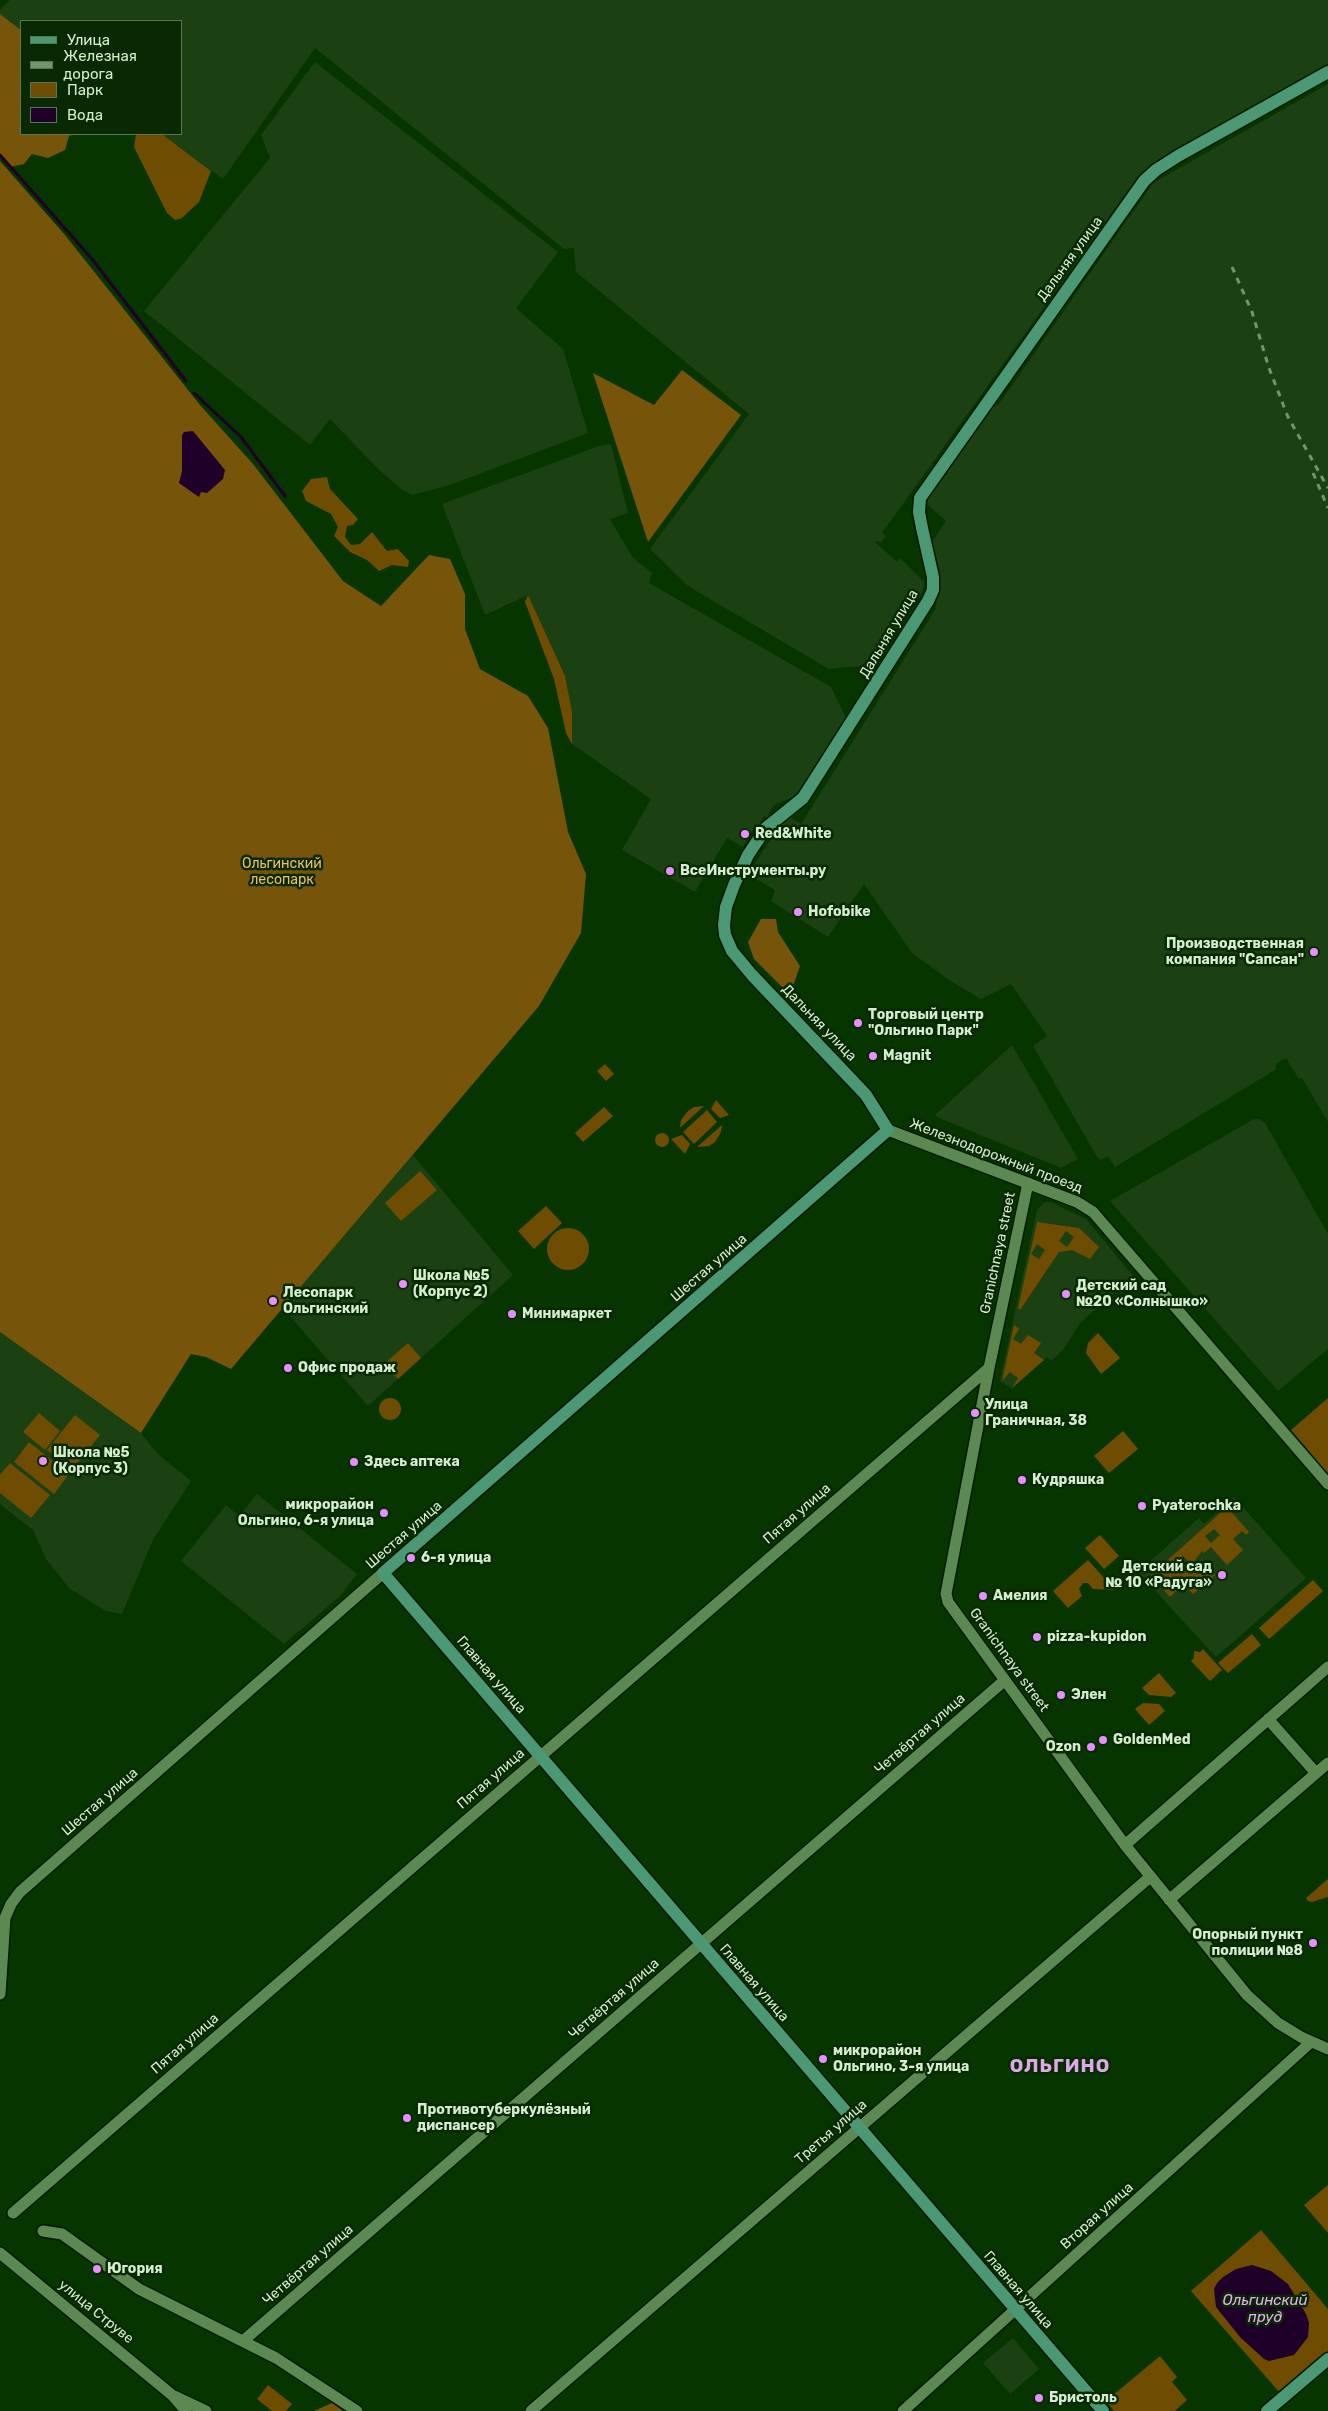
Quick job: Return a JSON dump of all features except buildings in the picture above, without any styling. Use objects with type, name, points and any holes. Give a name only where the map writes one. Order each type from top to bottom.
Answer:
[{"type":"street","name":"Дальняя улица","points":[[888,1130],[866,1095],[752,975],[732,951],[725,935],[724,925],[726,907],[734,885],[748,855],[766,828],[803,798],[928,601],[933,590],[933,577],[919,512],[920,498],[1144,181],[1156,170],[1178,156],[1328,72]]},
{"type":"street","name":"Железнодорожный проезд","points":[[888,1130],[1086,1206],[1100,1218],[1328,1484]]},
{"type":"street","name":"Шестая улица","points":[[0,1994],[5,1918],[20,1892],[888,1130]]},
{"type":"street","name":"Granichnaya street","points":[[1028,1183],[988,1368],[946,1594],[948,1602],[1125,1845],[1258,2006],[1278,2023],[1311,2042],[1328,2049]]},
{"type":"street","name":"Пятая улица","points":[[13,2212],[988,1368]]},
{"type":"street","name":"Главная улица","points":[[383,1573],[1103,2411]]},
{"type":"street","points":[[1125,1845],[1328,1667]]},
{"type":"street","name":"Четвёртая улица","points":[[243,2341],[1005,1680]]},
{"type":"street","points":[[1268,1719],[1316,1773]]},
{"type":"street","points":[[1169,1900],[1328,1762]]},
{"type":"street","name":"Третья улица","points":[[531,2411],[1150,1877]]},
{"type":"street","name":"Вторая улица","points":[[903,2411],[1311,2042]]},
{"type":"street","points":[[43,2231],[62,2234],[139,2289],[276,2358],[357,2411]]},
{"type":"street","name":"улица Струве","points":[[0,2253],[172,2395],[186,2411]]},
{"type":"street","points":[[1267,2411],[1328,2359]]},
{"type":"street","name":"улица Струве","points":[[172,2395],[206,2411]]},
{"type":"shaded area","points":[[10,0],[1328,0],[1328,65],[1151,165],[1138,176],[882,533],[886,536],[881,543],[875,542],[897,562],[900,558],[924,582],[922,593],[870,665],[829,669],[687,585],[650,549],[749,414],[576,272],[574,248],[564,249],[315,48],[223,179],[163,135],[182,135],[182,20],[20,20],[20,29],[0,14],[0,10]]},
{"type":"shaded area","points":[[315,62],[558,252],[516,308],[563,349],[588,433],[450,485],[412,495],[401,489],[380,471],[330,419],[310,445],[144,311],[270,158],[261,135]]},
{"type":"shaded area","points":[[1328,84],[1328,1122],[1302,1078],[1299,1079],[1286,1058],[1277,1063],[1275,1070],[1115,1167],[1108,1156],[1101,1160],[1097,1157],[1033,1046],[1047,1036],[1011,984],[981,999],[949,980],[912,953],[864,884],[828,937],[771,901],[775,890],[748,874],[787,815],[801,824],[935,610],[938,595],[931,543],[946,521],[927,503],[929,495],[990,409],[999,404],[1153,183]]},
{"type":"shaded area","points":[[611,444],[628,513],[610,519],[633,558],[652,573],[649,583],[831,687],[847,720],[800,794],[774,805],[767,817],[764,816],[759,825],[756,824],[743,847],[727,838],[695,892],[622,850],[651,799],[572,744],[572,734],[528,595],[485,615],[442,504],[599,446]]},
{"type":"shaded area","points":[[1012,1045],[1078,1159],[1061,1168],[935,1115]]},
{"type":"shaded area","points":[[1254,1119],[1259,1119],[1265,1123],[1328,1234],[1328,1349],[1278,1391],[1110,1201]]},
{"type":"shaded area","name":"Школа №5 (Корпус 2)","points":[[413,1155],[513,1275],[368,1406],[283,1308]]},
{"type":"shaded area","name":"Детский сад №20 «Солнышко»","points":[[1045,1202],[1051,1202],[1086,1219],[1133,1276],[1080,1323],[1064,1349],[1051,1361],[1047,1357],[1012,1389],[1000,1381],[1037,1210]]},
{"type":"shaded area","points":[[0,1332],[141,1433],[158,1454],[191,1481],[153,1540],[122,1614],[106,1611],[70,1589],[46,1559],[33,1530],[0,1504]]},
{"type":"shaded area","points":[[257,1494],[357,1574],[339,1597],[284,1644],[181,1561],[226,1505],[239,1516]]},
{"type":"shaded area","name":"Детский сад № 10 «Радуга»","points":[[1234,1497],[1306,1578],[1216,1657],[1138,1572],[1199,1518],[1204,1524]]},
{"type":"shaded area","points":[[1013,2338],[1039,2369],[1010,2394],[983,2363]]},
{"type":"green space","points":[[0,14],[20,29],[20,135],[72,135],[69,136],[65,150],[48,158],[32,154],[24,164],[9,167],[0,155]]},
{"type":"green space","points":[[136,135],[163,135],[211,171],[199,202],[182,218],[175,220],[167,213],[134,147]]},
{"type":"green space","name":"Ольгинский лесопарк","points":[[0,161],[65,235],[200,405],[253,464],[343,581],[381,606],[429,555],[450,559],[465,594],[465,629],[480,669],[528,696],[548,728],[568,832],[586,874],[581,933],[539,1006],[231,1369],[206,1357],[191,1354],[141,1433],[0,1332]]},
{"type":"green space","points":[[682,370],[741,415],[648,542],[593,373],[654,405]]},
{"type":"green space","points":[[327,477],[330,489],[358,519],[353,525],[347,526],[345,537],[351,545],[360,544],[372,532],[387,551],[398,549],[409,561],[408,567],[392,565],[379,571],[367,560],[350,552],[334,536],[338,527],[331,514],[306,501],[302,491],[311,479]]},
{"type":"green space","points":[[528,595],[565,676],[572,712],[572,744],[566,733],[554,679],[525,602]]},
{"type":"green space","points":[[761,919],[776,919],[778,932],[800,966],[790,995],[754,959],[748,942]]},
{"type":"green space","points":[[605,1064],[614,1074],[606,1081],[597,1071]]},
{"type":"green space","points":[[716,1100],[729,1115],[720,1118],[711,1109]]},
{"type":"green space","points":[[704,1106],[680,1128],[681,1120],[688,1111],[694,1107]]},
{"type":"green space","points":[[604,1107],[613,1116],[583,1142],[575,1133]]},
{"type":"green space","points":[[707,1110],[717,1122],[694,1144],[683,1132]]},
{"type":"green space","points":[[722,1125],[721,1132],[715,1142],[709,1146],[697,1147]]},
{"type":"green space","points":[[662,1133],[667,1135],[669,1140],[667,1145],[662,1147],[657,1145],[655,1140],[657,1135]]},
{"type":"green space","points":[[682,1135],[690,1144],[685,1154],[671,1139]]},
{"type":"green space","points":[[420,1171],[437,1190],[401,1221],[385,1203]]},
{"type":"green space","points":[[546,1206],[562,1223],[534,1249],[518,1231]]},
{"type":"green space","points":[[1037,1222],[1079,1228],[1099,1247],[1090,1259],[1072,1250],[1059,1252],[1020,1310],[1018,1308]],"holes":[[[1066,1231],[1074,1237],[1067,1247],[1059,1241]],[[1037,1244],[1045,1250],[1039,1259],[1031,1254]]]},
{"type":"green space","points":[[572,1228],[580,1231],[586,1237],[589,1249],[586,1261],[580,1267],[564,1270],[556,1267],[550,1261],[547,1245],[550,1237],[556,1231]]},
{"type":"green space","points":[[1014,1325],[1019,1329],[1013,1339],[1021,1344],[1028,1335],[1041,1343],[1034,1353],[1044,1360],[1012,1388],[1018,1378],[1010,1372],[1002,1381]]},
{"type":"green space","points":[[1098,1333],[1120,1358],[1101,1374],[1086,1353],[1088,1343]]},
{"type":"green space","points":[[408,1343],[421,1358],[398,1379],[384,1364]]},
{"type":"green space","points":[[390,1398],[398,1401],[401,1409],[398,1417],[390,1420],[382,1417],[379,1409],[382,1401]]},
{"type":"green space","points":[[1328,1398],[1328,1474],[1291,1430]]},
{"type":"green space","points":[[39,1413],[60,1431],[45,1450],[23,1432]]},
{"type":"green space","points":[[75,1415],[100,1435],[72,1470],[47,1450]]},
{"type":"green space","points":[[1123,1431],[1138,1449],[1109,1473],[1094,1456]]},
{"type":"green space","points":[[29,1442],[69,1474],[54,1494],[14,1462]]},
{"type":"green space","points":[[10,1463],[50,1495],[31,1518],[0,1493],[0,1475]]},
{"type":"green space","points":[[1227,1507],[1249,1532],[1246,1535],[1242,1531],[1233,1539],[1243,1550],[1227,1565],[1211,1547],[1204,1553],[1202,1551],[1192,1564],[1201,1573],[1208,1567],[1215,1575],[1193,1594],[1183,1584],[1170,1597],[1151,1575]],"holes":[[[1214,1529],[1220,1535],[1211,1543],[1205,1536]],[[1183,1556],[1189,1562],[1180,1570],[1174,1563]]]},
{"type":"green space","points":[[1100,1535],[1119,1556],[1104,1569],[1085,1548]]},
{"type":"green space","points":[[1088,1560],[1115,1590],[1093,1589],[1088,1583],[1083,1583],[1079,1589],[1082,1596],[1068,1608],[1053,1591]]},
{"type":"green space","points":[[1313,1580],[1323,1591],[1269,1639],[1259,1628]]},
{"type":"green space","points":[[1252,1634],[1261,1645],[1228,1673],[1218,1663]]},
{"type":"green space","points":[[1203,1649],[1222,1670],[1210,1681],[1191,1661],[1194,1658],[1194,1651],[1200,1652]]},
{"type":"green space","points":[[1159,1673],[1176,1693],[1171,1697],[1149,1695],[1142,1688]]},
{"type":"green space","points":[[1143,1703],[1159,1704],[1165,1711],[1149,1725],[1135,1709]]},
{"type":"green space","points":[[1328,1879],[1328,1897],[1312,1902],[1308,1901],[1306,1898]]},
{"type":"green space","points":[[1328,2185],[1328,2233],[1304,2205]]},
{"type":"green space","points":[[1261,2230],[1328,2309],[1328,2351],[1280,2393],[1191,2291]]},
{"type":"green space","points":[[1160,2356],[1177,2377],[1172,2382],[1187,2400],[1175,2411],[1114,2411],[1106,2401]]},
{"type":"green space","points":[[268,2385],[292,2404],[286,2411],[272,2411],[257,2399]]},
{"type":"green space","points":[[332,2403],[343,2411],[314,2411]]},
{"type":"water","points":[[193,431],[225,470],[223,479],[207,493],[201,492],[199,497],[179,483],[182,471],[182,435],[184,432]]},
{"type":"water","name":"Ольгинский пруд","points":[[1252,2265],[1271,2271],[1288,2284],[1306,2314],[1309,2323],[1308,2337],[1294,2355],[1269,2361],[1264,2359],[1240,2337],[1216,2307],[1214,2289],[1217,2283],[1236,2269]]},
{"type":"waterway","points":[[0,155],[92,259],[186,381]]},
{"type":"waterway","points":[[194,393],[241,437],[285,496]]},
{"type":"railway","points":[[1232,267],[1252,312],[1269,368],[1288,417],[1328,488]]},
{"type":"railway","points":[[1313,473],[1328,508]]},
{"type":"place","name":"Red&White","points":[[745,834]]},
{"type":"place","name":"ВсеИнструменты.ру","points":[[670,871]]},
{"type":"place","name":"Hofobike","points":[[798,912]]},
{"type":"place","name":"Производственная компания \"Сапсан\"","points":[[1314,952]]},
{"type":"place","name":"Торговый центр \"Ольгино Парк\"","points":[[858,1023]]},
{"type":"place","name":"Magnit","points":[[873,1056]]},
{"type":"place","name":"Школа №5 (Корпус 2)","points":[[403,1284]]},
{"type":"place","name":"Детский сад №20 «Солнышко»","points":[[1066,1294]]},
{"type":"place","name":"Лесопарк Ольгинский","points":[[273,1301]]},
{"type":"place","name":"Минимаркет","points":[[512,1314]]},
{"type":"place","name":"Офис продаж","points":[[288,1368]]},
{"type":"place","name":"Улица Граничная, 38","points":[[975,1413]]},
{"type":"place","name":"Школа №5 (Корпус 3)","points":[[43,1461]]},
{"type":"place","name":"Здесь аптека","points":[[354,1462]]},
{"type":"place","name":"Кудряшка","points":[[1022,1480]]},
{"type":"place","name":"Pyaterochka","points":[[1142,1506]]},
{"type":"place","name":"микрорайон Ольгино, 6-я улица","points":[[384,1513]]},
{"type":"place","name":"6-я улица","points":[[411,1558]]},
{"type":"place","name":"Детский сад № 10 «Радуга»","points":[[1222,1575]]},
{"type":"place","name":"Амелия","points":[[983,1596]]},
{"type":"place","name":"pizza-kupidon","points":[[1037,1637]]},
{"type":"place","name":"Элен","points":[[1061,1695]]},
{"type":"place","name":"GoldenMed","points":[[1103,1740]]},
{"type":"place","name":"Ozon","points":[[1091,1747]]},
{"type":"place","name":"Опорный пункт полиции №8","points":[[1313,1943]]},
{"type":"place","name":"микрорайон Ольгино, 3-я улица","points":[[823,2059]]},
{"type":"place","name":"Противотуберкулёзный диспансер","points":[[407,2118]]},
{"type":"place","name":"Югория","points":[[97,2269]]},
{"type":"place","name":"Бристоль","points":[[1039,2398]]},
{"type":"district","name":"ОЛЬГИНО","points":[[1060,2067]]}]
